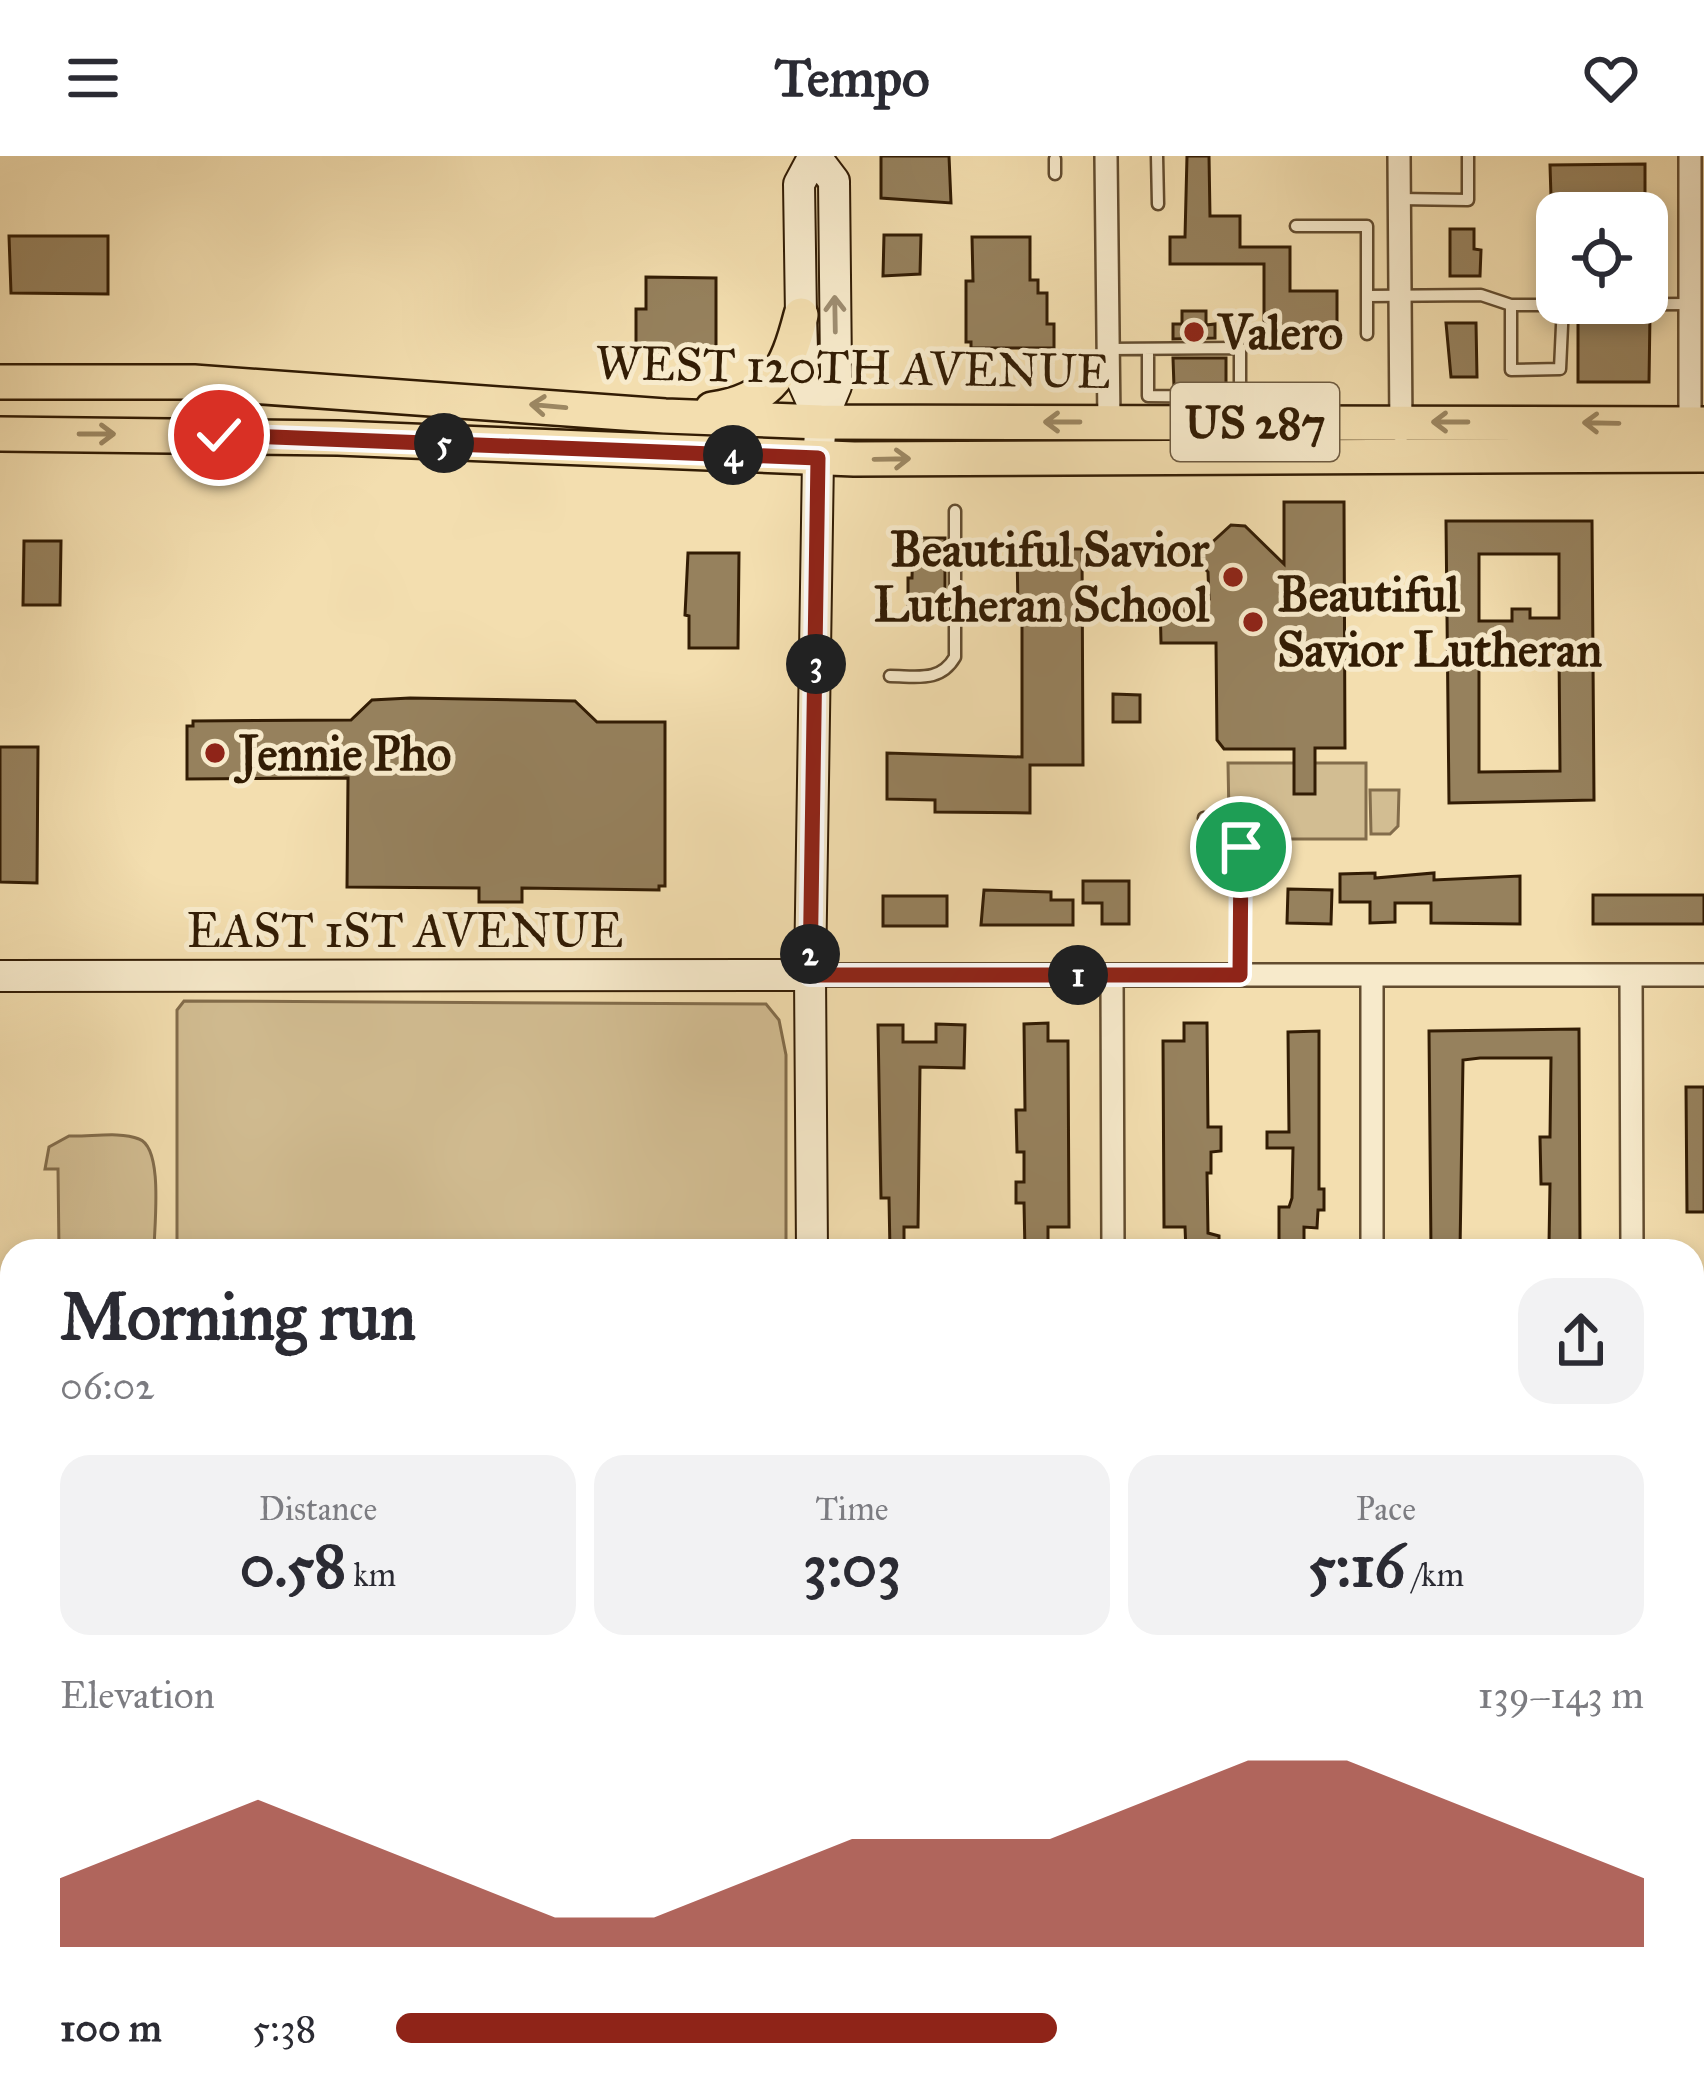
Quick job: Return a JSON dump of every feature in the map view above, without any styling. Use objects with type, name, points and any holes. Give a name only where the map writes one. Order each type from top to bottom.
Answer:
[{"type":"main road","points":[[812,1239],[810,975],[818,458],[820,422],[836,386],[834,181],[814,156],[799,184],[801,315],[803,382],[820,422]]},
{"type":"main road","points":[[665,416],[742,405],[755,397],[785,367],[801,315]]},
{"type":"main road","name":"WEST 120TH AVENUE","points":[[0,382],[194,382],[665,416],[820,422],[1109,422],[1402,439]]},
{"type":"main road","name":"WEST 120TH AVENUE","points":[[0,434],[338,437],[818,458],[1402,439],[1697,440]]},
{"type":"main road","name":"EAST 1ST AVENUE","points":[[0,976],[810,975]]},
{"type":"street","points":[[1106,156],[1109,422]]},
{"type":"street","points":[[1399,156],[1402,439]]},
{"type":"street","points":[[1695,168],[1689,304],[1697,368],[1697,440]]},
{"type":"street","points":[[810,975],[1704,975]]},
{"type":"street","points":[[1112,975],[1113,1239]]},
{"type":"street","points":[[1372,975],[1372,1239]]},
{"type":"street","points":[[1631,975],[1632,1239]]},
{"type":"lane","points":[[1157,156],[1157,204]]},
{"type":"lane","points":[[1400,199],[1468,200],[1468,156]]},
{"type":"lane","points":[[1055,158],[1055,174]]},
{"type":"lane","points":[[1296,226],[1367,226],[1367,334]]},
{"type":"lane","points":[[1367,296],[1481,295],[1510,304],[1536,304]]},
{"type":"lane","points":[[1510,304],[1511,370],[1560,369],[1562,324]]},
{"type":"lane","points":[[1668,304],[1689,304]]},
{"type":"lane","points":[[1108,349],[1240,348],[1240,397],[1148,396],[1148,349]]},
{"type":"lane","points":[[890,676],[937,676],[947,671],[955,657],[955,511]]},
{"type":"lane","points":[[1204,818],[1241,847],[1240,975]]},
{"type":"shaded area","points":[[1228,763],[1366,763],[1366,839],[1249,839],[1246,830],[1229,817]]},
{"type":"shaded area","points":[[1370,790],[1399,790],[1398,826],[1390,834],[1371,834]]},
{"type":"shaded area","points":[[184,1001],[766,1004],[779,1020],[786,1055],[786,1239],[177,1239],[177,1010]]},
{"type":"shaded area","points":[[123,1135],[147,1145],[155,1172],[155,1239],[59,1239],[58,1169],[45,1169],[49,1147],[69,1136]]},
{"type":"building","points":[[881,156],[949,156],[951,203],[881,198]]},
{"type":"building","points":[[1187,156],[1209,156],[1210,216],[1240,216],[1240,247],[1290,247],[1290,291],[1337,291],[1337,336],[1264,336],[1264,264],[1170,264],[1170,237],[1185,237]]},
{"type":"building","points":[[1645,164],[1645,192],[1551,192],[1550,165]]},
{"type":"building","points":[[1450,229],[1474,229],[1474,249],[1481,250],[1480,276],[1450,276]]},
{"type":"building","points":[[884,235],[921,235],[920,274],[883,276]]},
{"type":"building","points":[[9,236],[108,236],[108,294],[11,293]]},
{"type":"building","points":[[972,237],[1030,237],[1030,280],[1038,280],[1038,293],[1047,293],[1047,324],[1054,324],[1054,348],[971,348],[971,342],[966,342]]},
{"type":"building","points":[[646,277],[716,278],[716,355],[657,355],[657,344],[636,344],[636,309],[646,309]]},
{"type":"building","name":"Valero","points":[[1182,311],[1206,311],[1206,325],[1215,324],[1215,338],[1173,339],[1173,324],[1182,324]]},
{"type":"building","points":[[1446,323],[1476,323],[1477,377],[1451,377]]},
{"type":"building","points":[[1578,324],[1650,324],[1649,382],[1578,382]]},
{"type":"building","name":"Valero","points":[[1173,358],[1226,358],[1226,387],[1174,387]]},
{"type":"building","name":"Beautiful Savior Lutheran","points":[[1284,502],[1344,502],[1345,748],[1315,748],[1315,794],[1294,794],[1294,749],[1224,749],[1217,740],[1216,643],[1161,643],[1160,600],[1209,599],[1208,572],[1195,558],[1231,525],[1245,526],[1284,564]]},
{"type":"building","points":[[1446,521],[1592,521],[1594,800],[1449,803]],"holes":[[[1479,554],[1559,554],[1559,618],[1530,618],[1530,609],[1512,609],[1512,621],[1479,621]],[[1479,650],[1559,650],[1560,771],[1479,772]]]},
{"type":"building","points":[[913,538],[945,538],[945,619],[908,619]]},
{"type":"building","points":[[24,541],[61,541],[60,605],[23,605]]},
{"type":"building","points":[[1017,549],[1082,549],[1083,765],[1030,765],[1030,813],[935,812],[935,800],[887,799],[887,753],[1022,757]]},
{"type":"building","points":[[688,553],[739,553],[738,648],[689,648],[689,616],[685,615]]},
{"type":"building","points":[[1113,694],[1140,695],[1140,722],[1113,722]]},
{"type":"building","points":[[372,700],[575,701],[597,722],[665,722],[665,886],[659,890],[522,888],[522,902],[479,902],[479,888],[347,887],[348,778],[187,779],[187,726],[193,726],[193,721],[351,720]]},
{"type":"building","points":[[0,747],[38,747],[37,883],[0,882]]},
{"type":"building","points":[[1375,873],[1375,878],[1434,873],[1434,880],[1520,876],[1520,924],[1431,923],[1431,903],[1395,903],[1395,922],[1370,923],[1370,902],[1340,902],[1340,874]]},
{"type":"building","points":[[1083,881],[1129,881],[1129,924],[1102,924],[1102,903],[1083,903]]},
{"type":"building","points":[[1288,889],[1332,890],[1331,924],[1287,923]]},
{"type":"building","points":[[984,890],[1051,892],[1051,900],[1073,900],[1073,925],[981,925]]},
{"type":"building","points":[[1593,895],[1704,895],[1704,924],[1593,924]]},
{"type":"building","points":[[883,896],[947,896],[947,926],[883,926]]},
{"type":"building","points":[[1048,1023],[1048,1041],[1068,1041],[1069,1227],[1048,1227],[1048,1239],[1025,1239],[1024,1203],[1016,1203],[1016,1182],[1024,1182],[1024,1152],[1017,1152],[1016,1110],[1025,1110],[1024,1024]]},
{"type":"building","points":[[1184,1023],[1207,1023],[1208,1127],[1221,1127],[1221,1151],[1211,1152],[1211,1173],[1207,1173],[1208,1233],[1219,1239],[1186,1239],[1185,1227],[1164,1227],[1163,1041],[1184,1041]]},
{"type":"building","points":[[936,1024],[965,1025],[964,1068],[920,1067],[918,1227],[904,1227],[904,1239],[890,1239],[889,1198],[881,1198],[878,1025],[903,1025],[903,1042],[936,1042]]},
{"type":"building","points":[[1579,1029],[1580,1239],[1549,1239],[1550,1184],[1541,1184],[1540,1137],[1550,1137],[1551,1058],[1480,1058],[1463,1060],[1460,1239],[1431,1239],[1429,1031]]},
{"type":"building","points":[[1319,1031],[1319,1189],[1324,1189],[1324,1210],[1318,1210],[1317,1228],[1304,1227],[1304,1239],[1279,1239],[1279,1207],[1289,1207],[1292,1198],[1293,1148],[1267,1148],[1267,1132],[1289,1132],[1288,1032]]},
{"type":"building","points":[[1686,1087],[1704,1087],[1704,1212],[1687,1212]]},
{"type":"place","name":"Valero","points":[[1194,332]]},
{"type":"place","name":"Beautiful Savior Lutheran School","points":[[1233,577]]},
{"type":"place","name":"Beautiful Savior Lutheran","points":[[1253,622]]},
{"type":"place","name":"Jennie Pho","points":[[215,753]]},
{"type":"route","points":[[219,435],[818,458],[810,975],[1240,975],[1241,847]]}]
